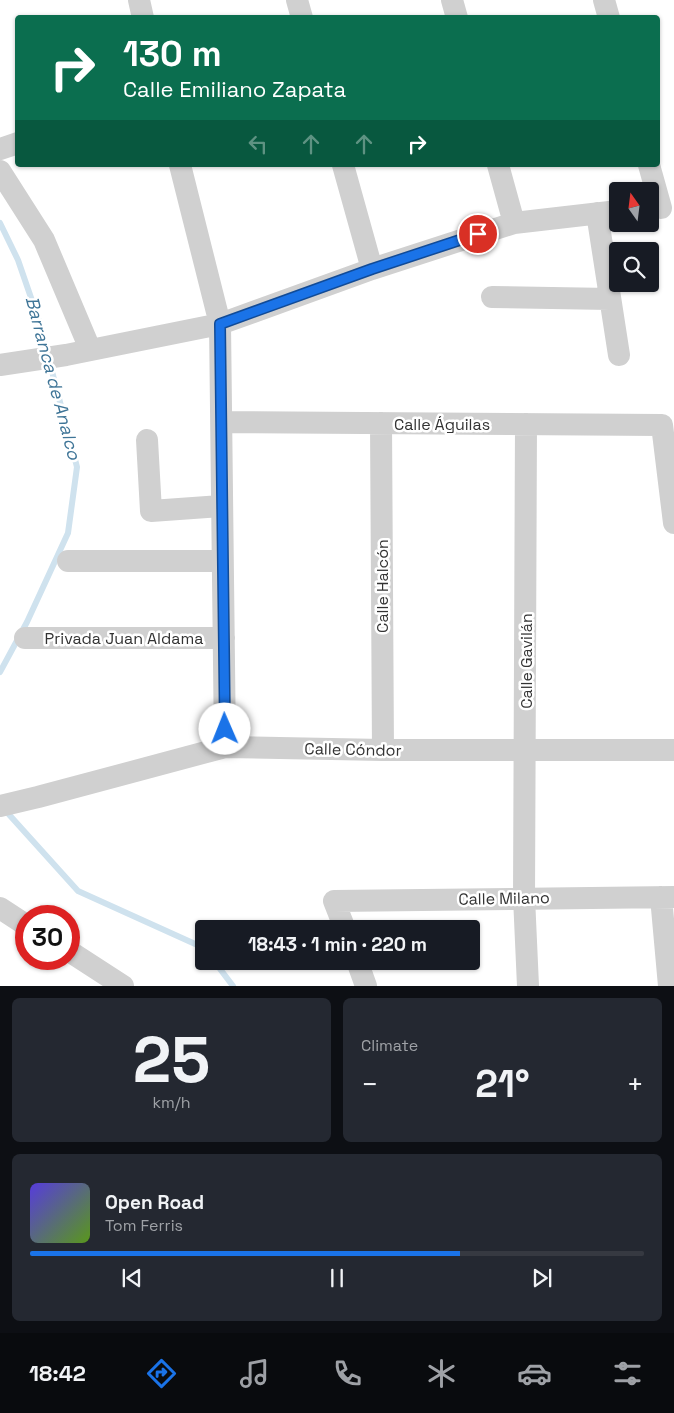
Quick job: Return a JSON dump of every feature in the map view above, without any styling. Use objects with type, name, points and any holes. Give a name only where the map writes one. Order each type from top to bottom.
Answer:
[{"type":"street","points":[[139,0],[142,15]]},
{"type":"street","points":[[297,0],[301,15]]},
{"type":"street","points":[[452,0],[456,15]]},
{"type":"street","points":[[604,0],[608,15]]},
{"type":"street","points":[[0,149],[15,145]]},
{"type":"street","points":[[181,167],[220,324],[225,747]]},
{"type":"street","points":[[344,167],[372,269]]},
{"type":"street","points":[[499,167],[514,223]]},
{"type":"street","points":[[650,167],[662,208]]},
{"type":"street","points":[[0,171],[44,240],[90,349]]},
{"type":"street","points":[[0,366],[66,355],[220,324],[372,269],[514,223],[607,212],[610,299],[619,354]]},
{"type":"street","points":[[492,297],[610,299]]},
{"type":"street","name":"Calle Águilas","points":[[222,422],[662,425],[674,523]]},
{"type":"street","name":"Calle Halcón","points":[[380,423],[383,750]]},
{"type":"street","name":"Calle Gavilán","points":[[526,424],[524,897],[528,986]]},
{"type":"street","points":[[147,440],[151,511],[221,506]]},
{"type":"street","points":[[68,561],[222,562]]},
{"type":"street","name":"Privada Juan Aldama","points":[[25,638],[224,638]]},
{"type":"street","name":"Calle Cóndor","points":[[0,806],[225,747],[383,750],[674,750]]},
{"type":"street","name":"Calle Milano","points":[[341,920],[334,901],[524,897],[667,897]]},
{"type":"street","points":[[667,897],[669,986]]},
{"type":"street","points":[[0,908],[15,918]]},
{"type":"street","points":[[80,958],[123,986]]},
{"type":"street","points":[[360,970],[366,986]]},
{"type":"waterway","name":"Barranca de Analco","points":[[0,223],[18,260],[38,318],[77,467],[68,533],[27,622],[0,672]]},
{"type":"waterway","name":"Barranca de Analco","points":[[4,809],[78,891],[195,944]]},
{"type":"waterway","name":"Barranca de Analco","points":[[221,970],[233,986]]},
{"type":"route","points":[[225,729],[220,324],[372,269],[478,234]]}]
